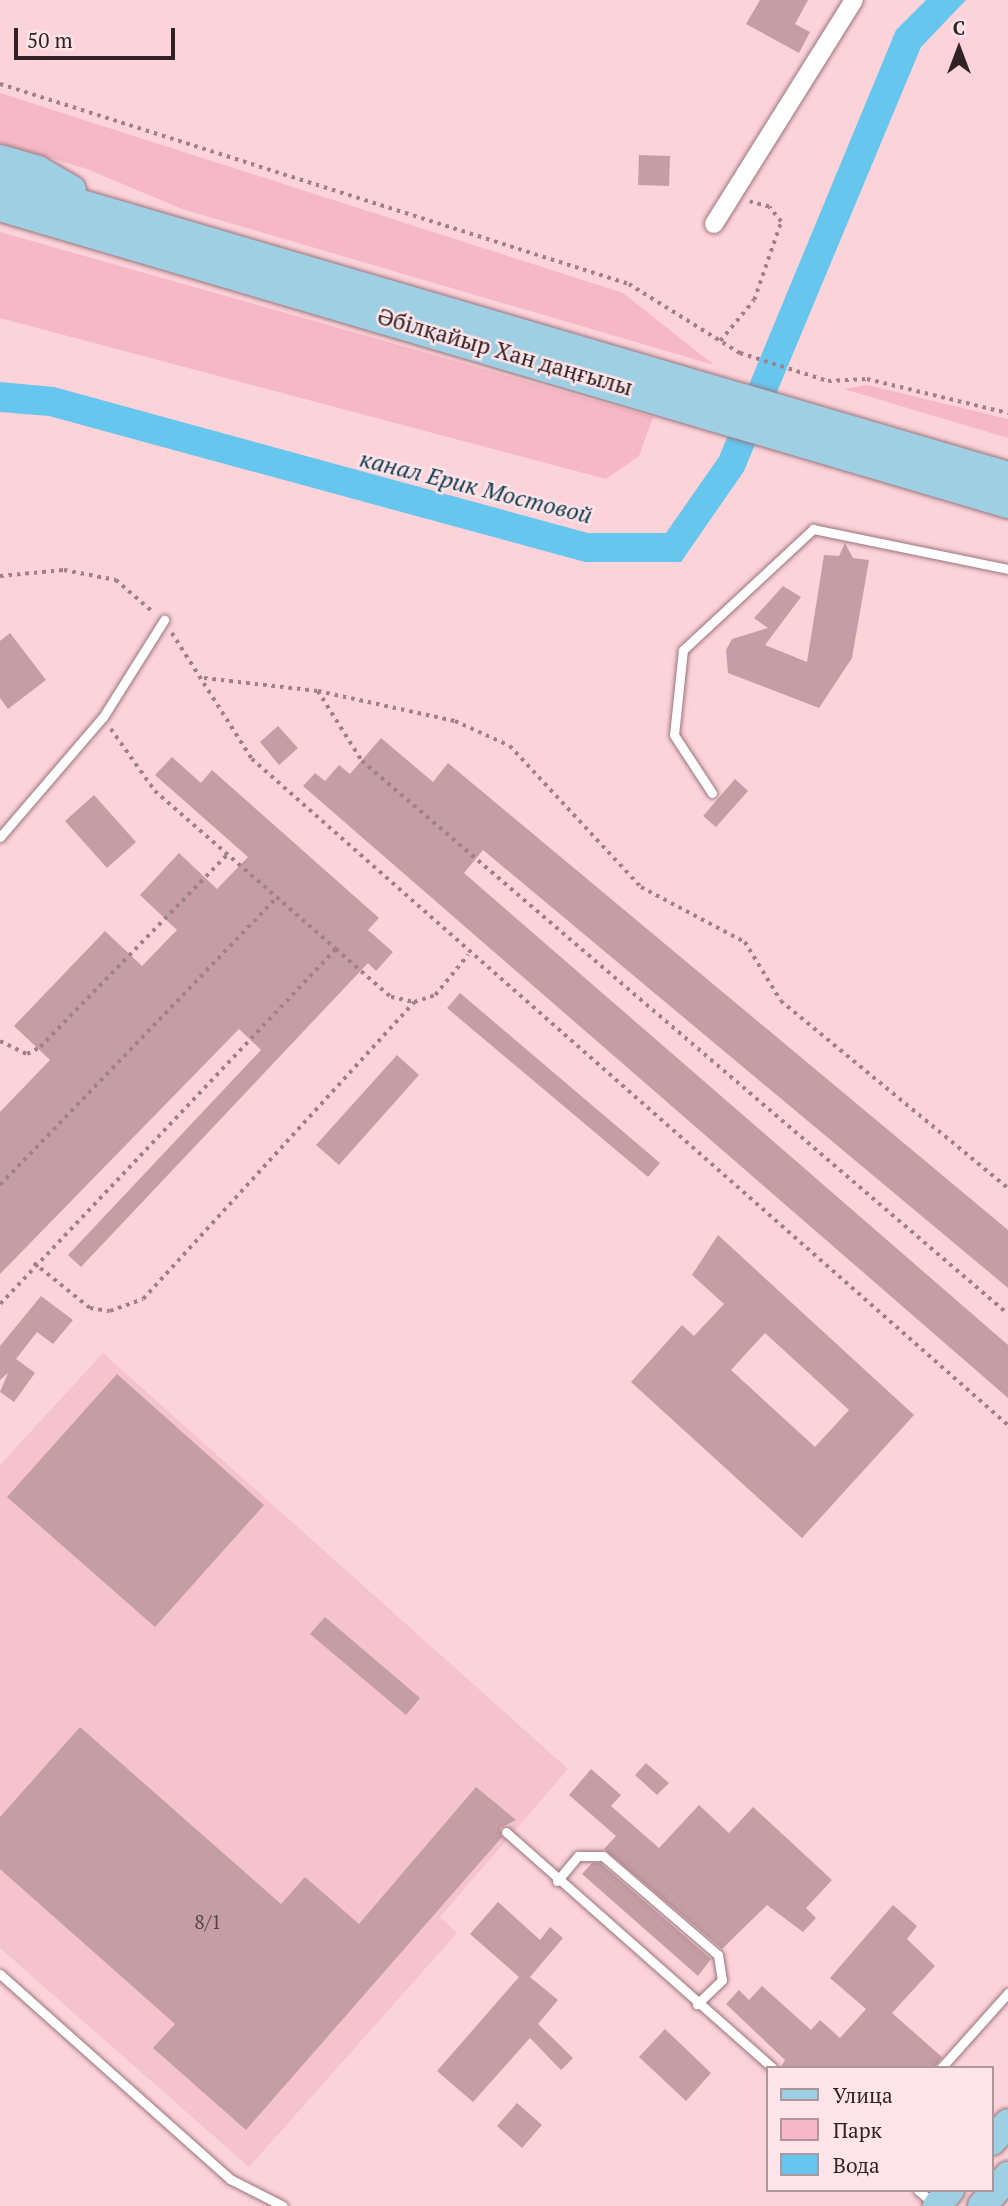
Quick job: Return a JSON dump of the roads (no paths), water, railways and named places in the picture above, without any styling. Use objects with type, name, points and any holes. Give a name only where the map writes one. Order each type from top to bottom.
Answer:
[{"type":"main road","points":[[0,159],[38,170],[105,210]]},
{"type":"main road","name":"Әбілқайыр Хан даңғылы","points":[[0,180],[819,431],[1008,476]]},
{"type":"main road","name":"Әбілқайыр Хан даңғылы","points":[[0,207],[703,396]]},
{"type":"main road","name":"Әбілқайыр Хан даңғылы","points":[[819,431],[1008,504]]},
{"type":"main road","points":[[994,2139],[1008,2123]]},
{"type":"main road","points":[[982,2206],[1008,2176]]},
{"type":"main road","points":[[936,2206],[948,2192]]},
{"type":"street","points":[[713,224],[854,0]]},
{"type":"lane","points":[[712,793],[674,735],[683,650],[813,529],[1008,569]]},
{"type":"lane","points":[[0,837],[103,717],[164,620]]},
{"type":"lane","points":[[506,1832],[556,1881],[771,2066]]},
{"type":"lane","points":[[556,1881],[578,1856],[603,1856],[718,1955],[722,1980],[697,2004]]},
{"type":"lane","points":[[0,1974],[230,2179],[284,2206]]},
{"type":"lane","points":[[943,2066],[1008,1993]]},
{"type":"lane","points":[[920,2192],[936,2206]]},
{"type":"water","name":"канал Ерик Мостовой","points":[[926,0],[966,0],[921,47],[744,471],[681,562],[585,562],[49,416],[0,412],[0,382],[54,387],[588,533],[666,533],[719,457],[896,30]]}]
